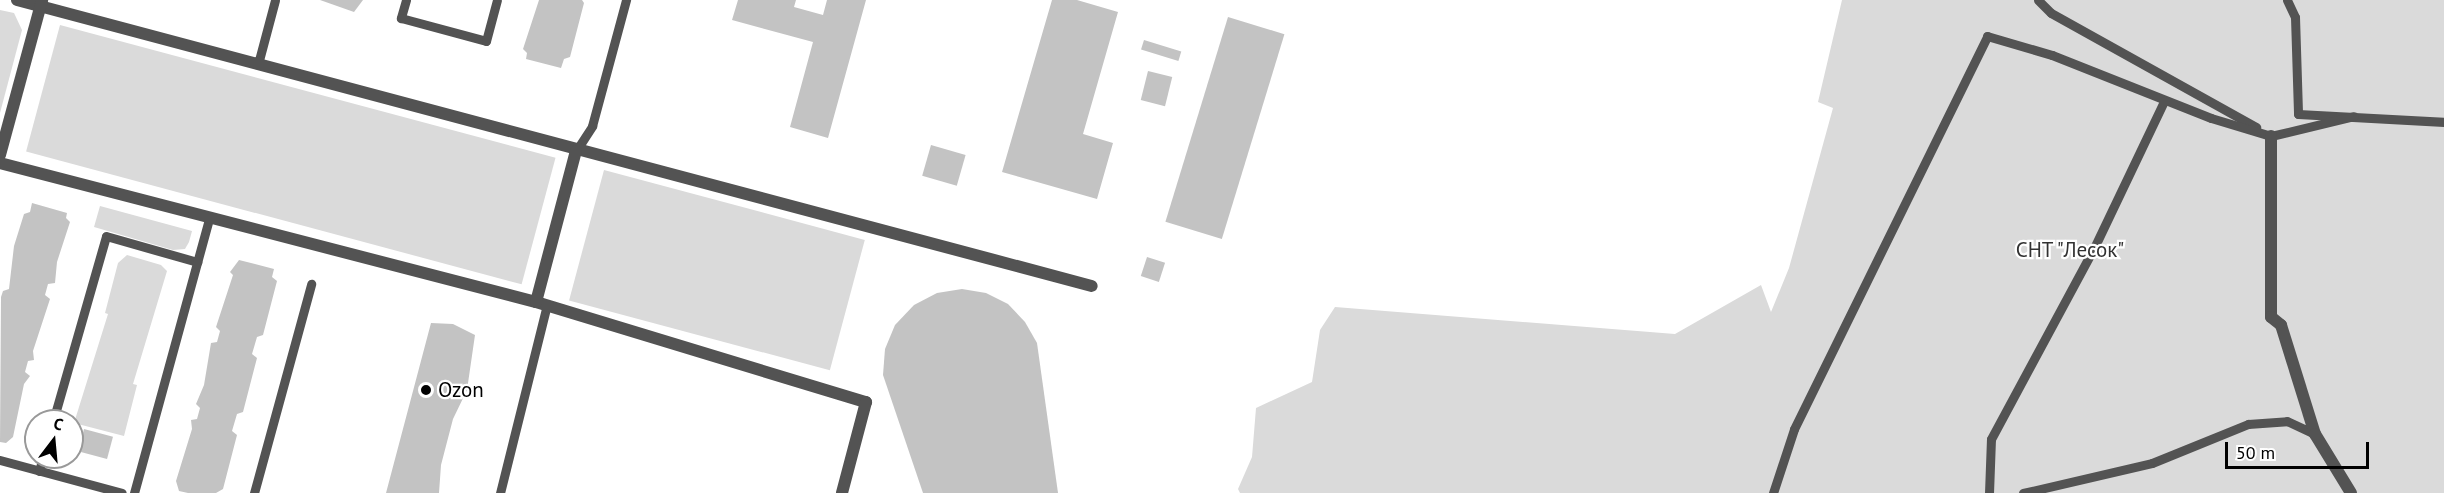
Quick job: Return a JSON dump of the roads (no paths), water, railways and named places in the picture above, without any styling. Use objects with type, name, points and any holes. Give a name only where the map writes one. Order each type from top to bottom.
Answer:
[{"type":"street","points":[[17,0],[41,3],[576,151],[1092,286]]},
{"type":"street","points":[[0,155],[41,3]]},
{"type":"street","points":[[2271,136],[2271,317],[2281,325],[2315,434],[2351,493]]},
{"type":"street","points":[[541,304],[576,151]]},
{"type":"street","points":[[0,163],[541,304],[866,402],[842,493]]},
{"type":"lane","points":[[258,64],[275,0]]},
{"type":"lane","points":[[406,0],[401,18],[486,41],[497,0]]},
{"type":"lane","points":[[576,151],[592,126],[626,0]]},
{"type":"lane","points":[[2038,0],[2051,14],[2271,136]]},
{"type":"lane","points":[[2287,0],[2295,17],[2298,114],[2444,122]]},
{"type":"lane","points":[[1773,493],[1794,429],[1987,36],[2052,55],[2164,101],[2271,136],[2354,117]]},
{"type":"lane","points":[[1989,493],[1991,439],[2094,248],[2164,101]]},
{"type":"lane","points":[[134,493],[209,219]]},
{"type":"lane","points":[[56,409],[106,236],[197,262]]},
{"type":"lane","points":[[254,493],[311,284]]},
{"type":"lane","points":[[500,493],[541,304]]},
{"type":"lane","points":[[2023,493],[2152,463],[2248,424],[2287,421],[2315,434]]},
{"type":"lane","points":[[0,460],[122,493]]},
{"type":"place","name":"Ozon","points":[[426,390]]},
{"type":"park label","name":"СНТ \"Лесок\"","points":[[2070,250]]}]
